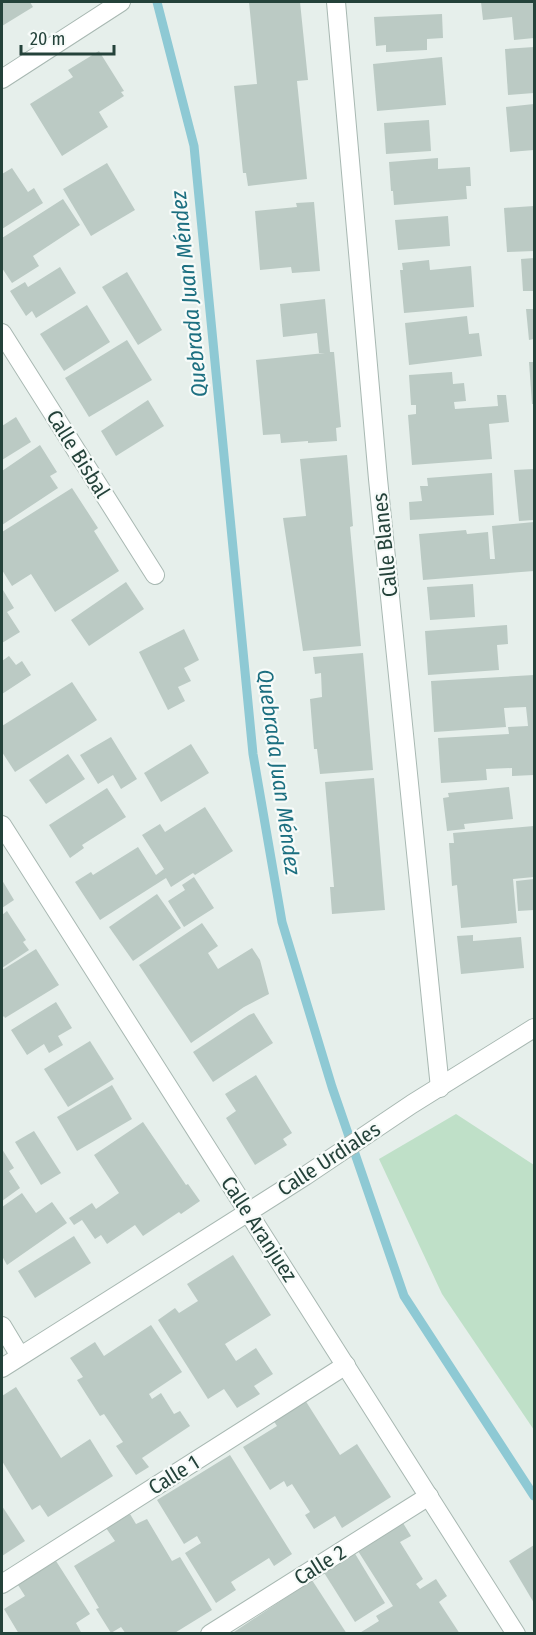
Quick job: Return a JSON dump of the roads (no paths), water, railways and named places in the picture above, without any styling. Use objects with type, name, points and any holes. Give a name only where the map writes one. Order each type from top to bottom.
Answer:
[{"type":"street","name":"Calle Blanes","points":[[336,2],[378,479],[440,1088]]},
{"type":"street","points":[[2,79],[113,6]]},
{"type":"street","name":"Calle Bisbal","points":[[2,333],[155,575]]},
{"type":"street","name":"Calle Aranjuez","points":[[2,825],[516,1634]]},
{"type":"street","name":"Calle Urdiales","points":[[2,1368],[534,1028]]},
{"type":"street","points":[[2,1326],[20,1356]]},
{"type":"street","name":"Calle 1","points":[[2,1584],[346,1365]]},
{"type":"street","name":"Calle 2","points":[[210,1634],[429,1496]]},
{"type":"waterway","name":"Quebrada Juan Méndez","points":[[157,2],[194,146],[253,754],[282,922],[332,1087],[404,1296],[534,1496]]}]
